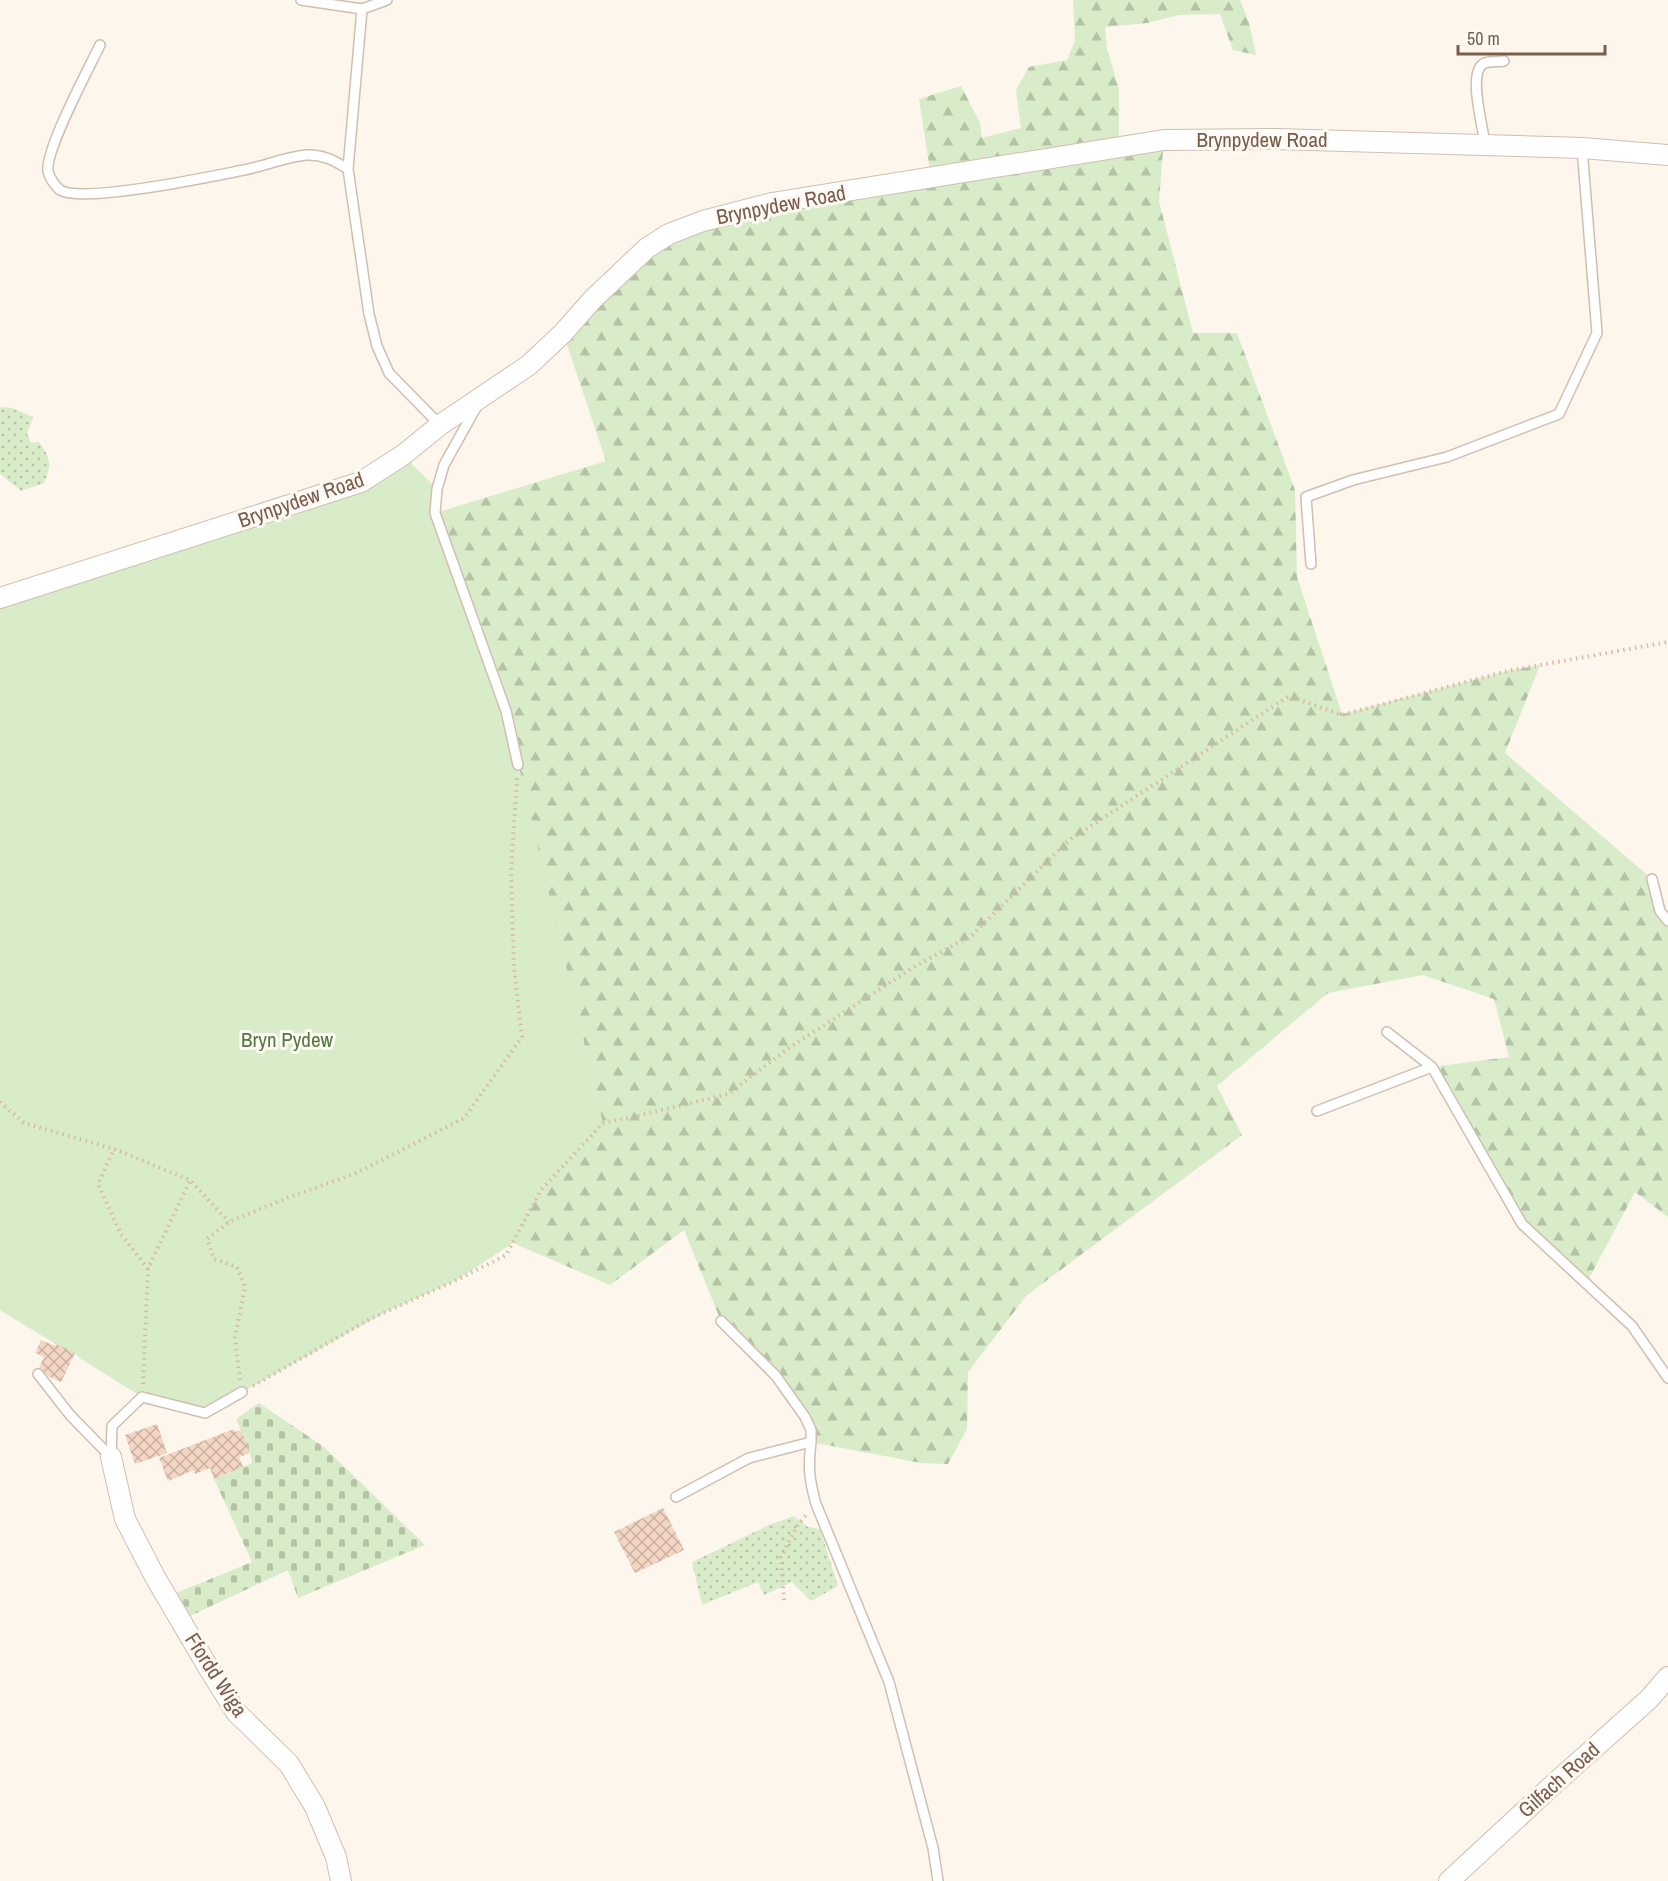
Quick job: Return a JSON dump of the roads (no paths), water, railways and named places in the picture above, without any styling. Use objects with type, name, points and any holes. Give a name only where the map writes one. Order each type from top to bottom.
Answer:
[{"type":"street","name":"Brynpydew Road","points":[[0,598],[361,482],[403,455],[440,425],[529,365],[563,333],[593,298],[647,248],[669,234],[703,221],[772,203],[1164,140],[1276,139],[1485,145],[1581,148],[1668,155]]},
{"type":"street","name":"Ffordd Wiga","points":[[111,1457],[125,1519],[155,1577],[236,1712],[289,1764],[315,1808],[336,1857],[341,1881]]},
{"type":"street","name":"Gilfach Road","points":[[1449,1881],[1649,1699],[1668,1677]]},
{"type":"lane","points":[[301,0],[362,9],[387,0]]},
{"type":"lane","points":[[362,9],[348,169],[369,314],[377,346],[389,373],[440,425]]},
{"type":"lane","points":[[100,45],[50,156],[48,170],[59,190],[88,195],[144,188],[246,170],[305,155],[321,155],[348,169]]},
{"type":"lane","points":[[1485,145],[1484,129],[1478,107],[1476,79],[1478,68],[1484,63],[1504,61]]},
{"type":"lane","points":[[1311,564],[1306,497],[1353,480],[1447,457],[1559,414],[1597,333],[1581,148]]},
{"type":"lane","points":[[482,397],[444,465],[437,489],[435,513],[506,711],[518,765]]},
{"type":"lane","points":[[1652,879],[1660,911],[1668,921]]},
{"type":"lane","points":[[1387,1032],[1432,1067],[1522,1224],[1632,1326],[1668,1378]]},
{"type":"lane","points":[[1317,1111],[1432,1067]]},
{"type":"lane","points":[[721,1321],[776,1376],[805,1417],[811,1430],[808,1467],[816,1504],[890,1682],[933,1848],[938,1881]]},
{"type":"lane","points":[[38,1374],[70,1415],[111,1457]]},
{"type":"lane","points":[[111,1457],[112,1426],[142,1397],[205,1413],[242,1392]]},
{"type":"lane","points":[[676,1497],[749,1458],[811,1442]]},
{"type":"park label","name":"Bryn Pydew","points":[[287,1040]]}]
